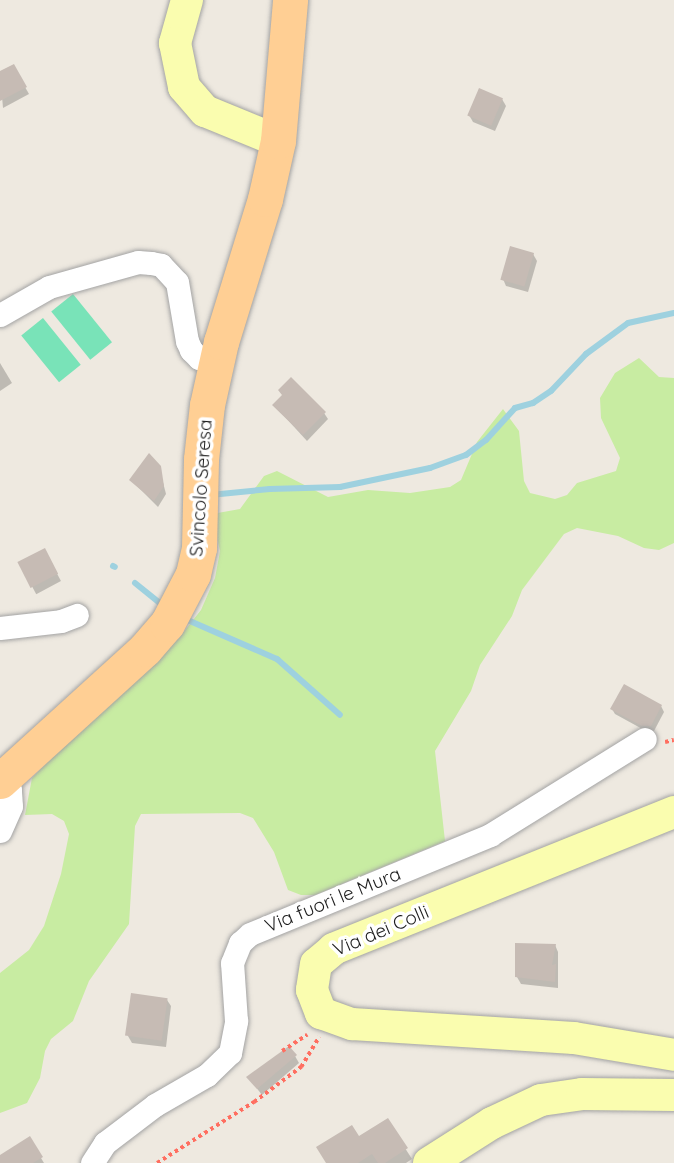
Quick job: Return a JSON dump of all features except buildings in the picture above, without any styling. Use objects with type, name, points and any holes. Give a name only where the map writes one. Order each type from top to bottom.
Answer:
[{"type":"main road","name":"Svincolo Seresa","points":[[1,779],[145,649],[167,625],[182,598],[199,548],[201,459],[215,363],[265,199],[278,141],[290,0]]},
{"type":"street","points":[[187,0],[175,43],[184,87],[205,111],[278,141]]},
{"type":"street","points":[[0,315],[49,287],[138,262],[161,265],[177,282],[187,341],[191,349],[199,358],[215,363]]},
{"type":"street","points":[[0,628],[61,621],[77,615]]},
{"type":"street","name":"Via fuori le Mura","points":[[92,1163],[105,1143],[156,1105],[207,1075],[230,1053],[236,1021],[232,963],[240,943],[250,934],[490,835],[645,739]]},
{"type":"street","points":[[0,831],[11,806],[10,790],[1,779]]},
{"type":"street","name":"Via dei Colli","points":[[323,1026],[312,990],[316,964],[334,949],[674,812]]},
{"type":"street","points":[[323,1026],[352,1024],[574,1038],[674,1055]]},
{"type":"street","points":[[429,1163],[492,1123],[541,1100],[582,1094],[674,1095]]},
{"type":"path","points":[[282,1051],[323,1026]]},
{"type":"path","points":[[157,1163],[254,1102],[301,1067],[323,1026]]},
{"type":"green space","points":[[73,294],[112,342],[90,360],[51,312]]},
{"type":"green space","points":[[43,318],[81,365],[59,382],[21,336]]},
{"type":"green space","points":[[639,358],[659,377],[674,378],[674,543],[659,550],[644,548],[618,536],[577,528],[564,534],[522,590],[512,616],[480,665],[471,691],[435,751],[445,841],[315,895],[301,895],[288,890],[274,852],[253,818],[240,813],[141,814],[135,826],[129,924],[89,981],[73,1021],[51,1039],[45,1051],[40,1078],[27,1103],[0,1113],[0,973],[29,950],[44,926],[61,874],[69,834],[64,821],[52,814],[25,815],[32,778],[179,638],[201,610],[215,578],[220,551],[212,514],[240,509],[264,476],[277,471],[328,497],[368,490],[410,493],[450,487],[461,480],[477,442],[503,409],[519,431],[524,481],[530,493],[555,499],[567,495],[577,483],[616,471],[620,458],[601,418],[600,398],[615,373]]},
{"type":"waterway","points":[[210,495],[270,489],[340,487],[430,468],[466,455],[486,440],[515,408],[533,403],[551,391],[586,354],[628,323],[674,313]]},
{"type":"waterway","points":[[135,583],[165,607]]},
{"type":"waterway","points":[[183,618],[277,659],[340,715]]}]
